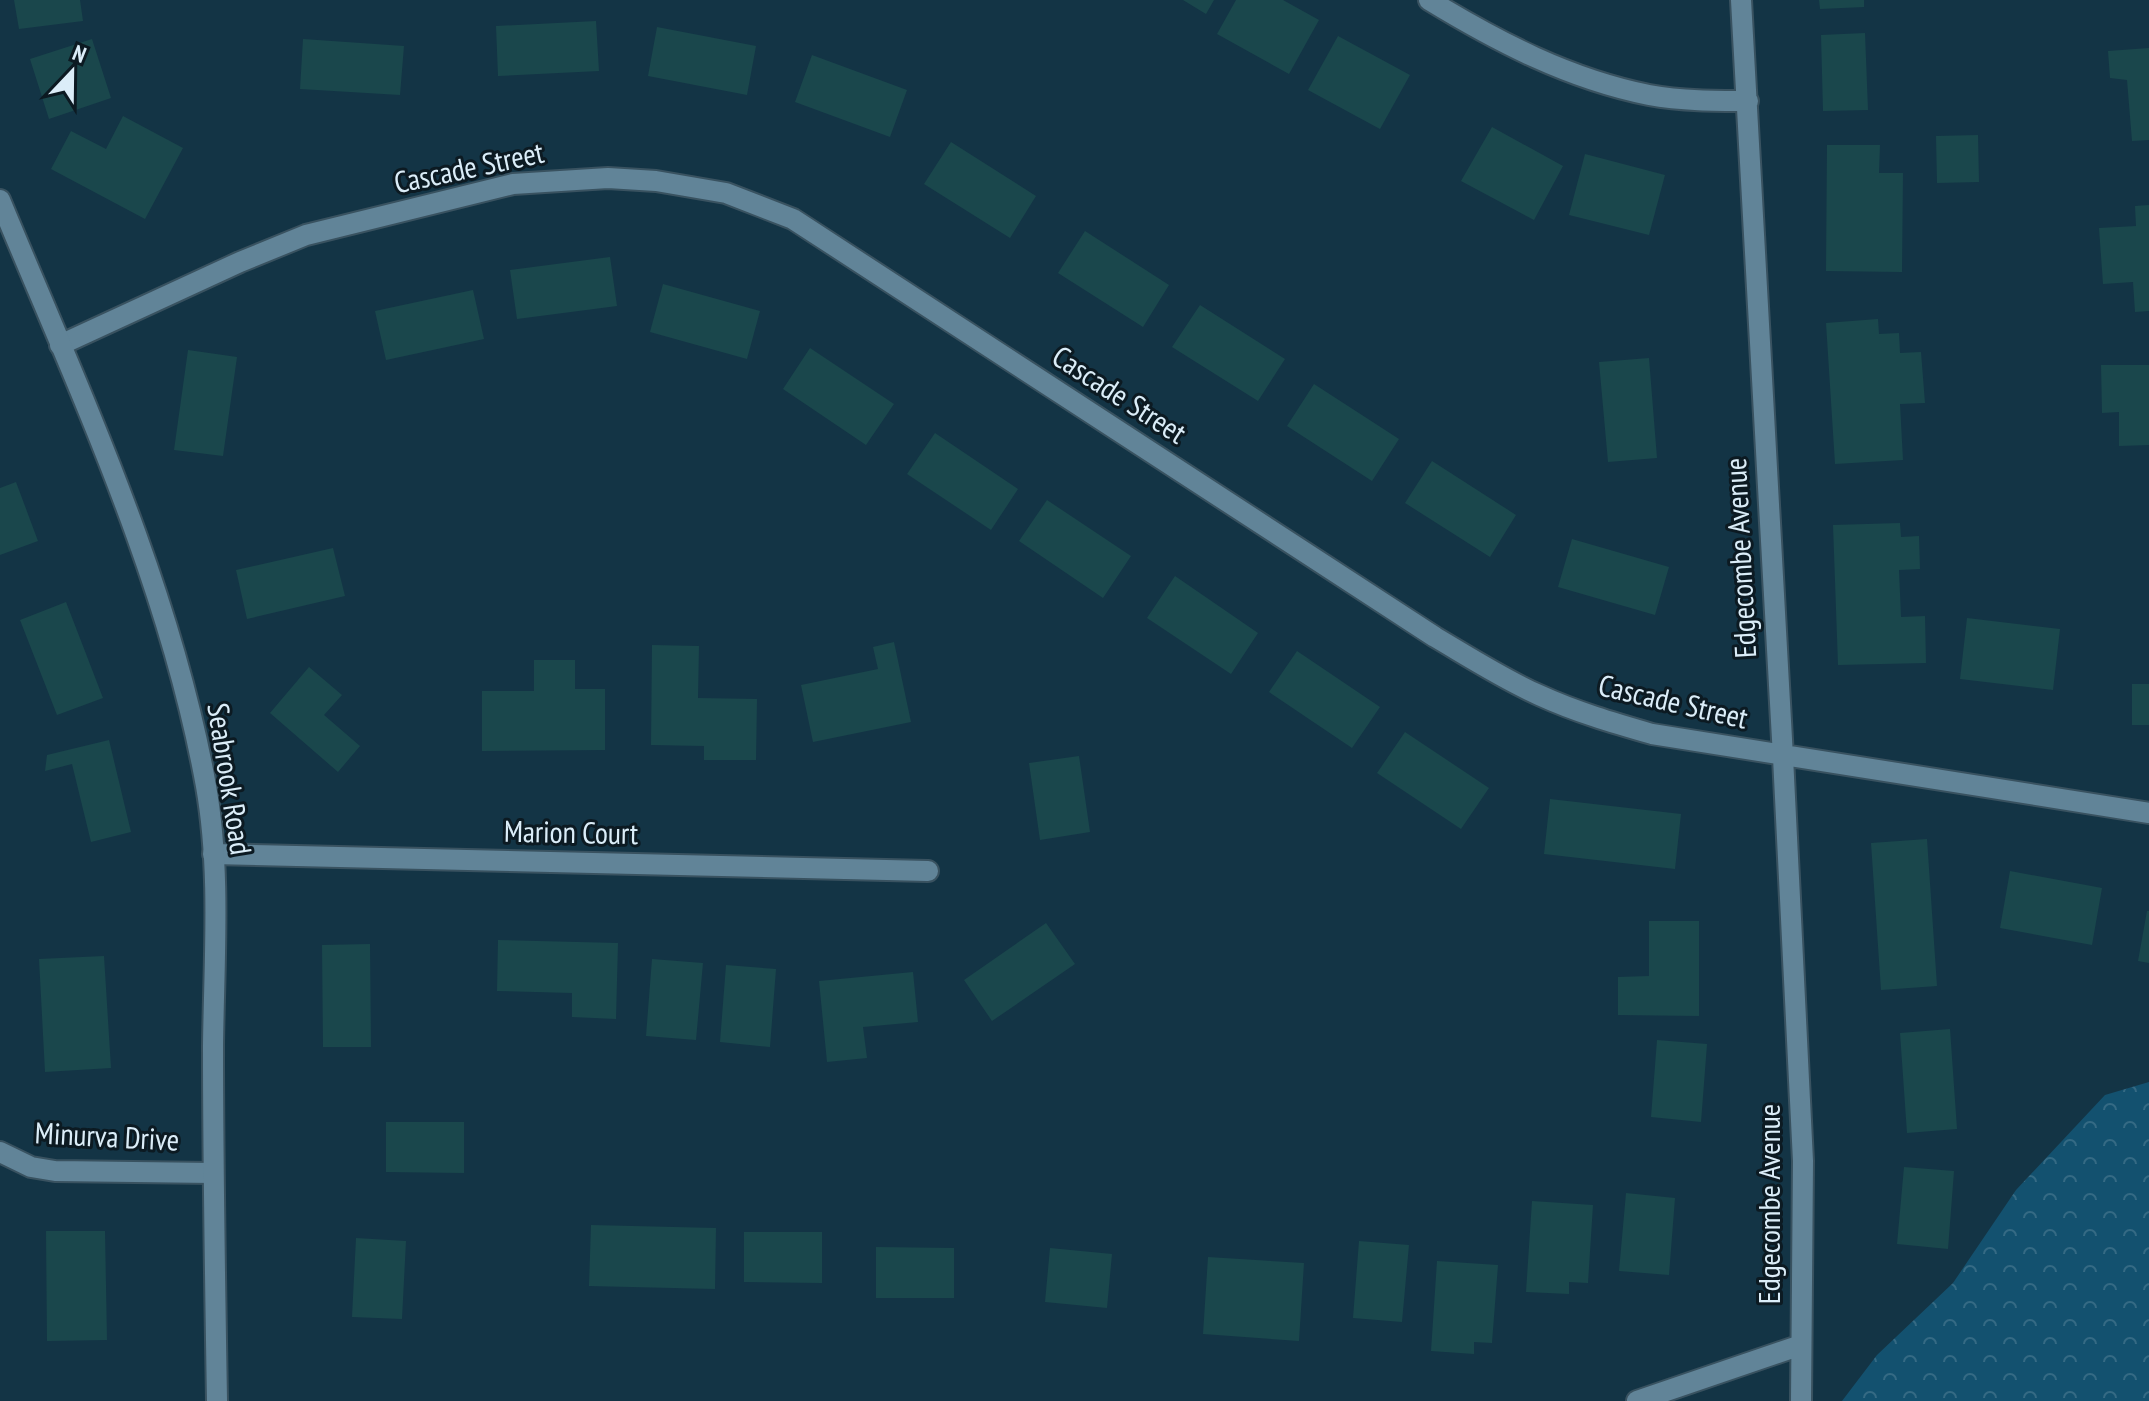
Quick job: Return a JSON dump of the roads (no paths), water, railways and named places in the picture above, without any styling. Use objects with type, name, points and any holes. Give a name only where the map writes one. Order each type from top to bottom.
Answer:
[{"type":"street","points":[[1429,0],[1514,49],[1580,76],[1650,95],[1697,101],[1748,101]]},
{"type":"street","name":"Edgecombe Avenue","points":[[1741,0],[1803,1161],[1801,1401]]},
{"type":"street","name":"Cascade Street","points":[[60,345],[306,235],[513,184],[608,178],[656,181],[726,193],[793,219],[1497,674],[1539,695],[1606,721],[1652,734],[2149,813]]},
{"type":"street","name":"Seabrook Road","points":[[0,200],[91,420],[174,645],[206,786],[213,854],[217,1401]]},
{"type":"street","name":"Marion Court","points":[[213,854],[928,871]]},
{"type":"street","name":"Minurva Drive","points":[[0,1152],[31,1167],[55,1171],[213,1173]]},
{"type":"street","points":[[1637,1401],[1801,1345]]}]
